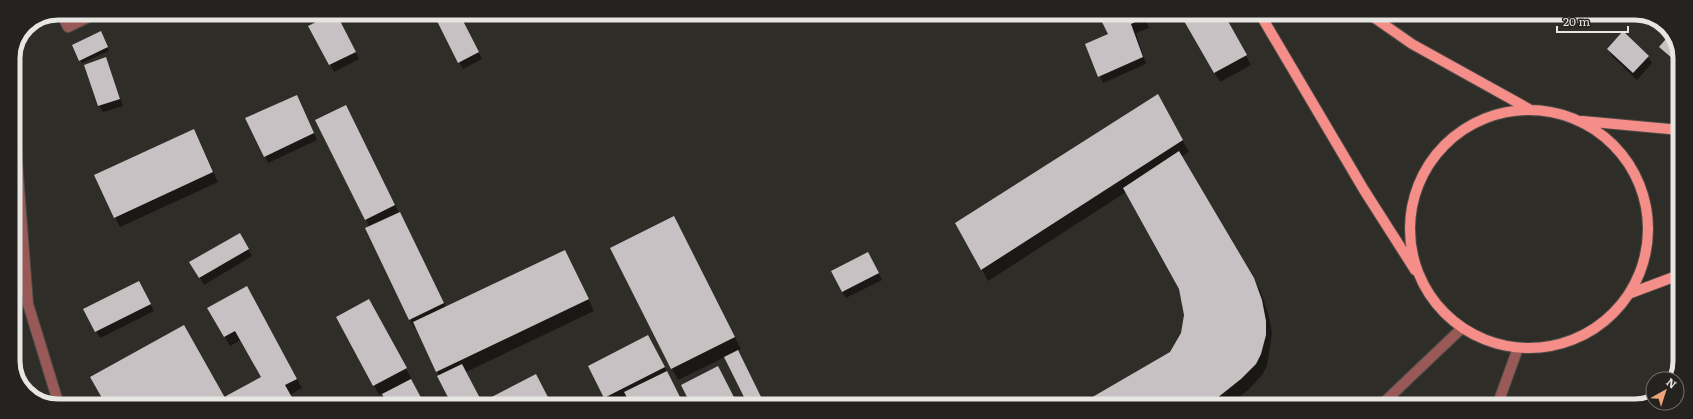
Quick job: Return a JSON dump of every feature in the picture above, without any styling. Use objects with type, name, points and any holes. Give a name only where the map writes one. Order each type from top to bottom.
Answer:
[{"type":"main road","points":[[1264,20],[1364,190],[1439,307],[1462,328],[1489,342],[1518,348],[1551,347],[1582,337],[1610,318],[1631,293],[1646,256],[1649,216],[1638,178],[1615,145],[1582,122],[1556,112],[1529,109],[1491,116],[1456,134],[1430,162],[1413,198],[1410,236],[1418,274],[1439,307]]},
{"type":"main road","points":[[1378,20],[1412,44],[1529,109]]},
{"type":"main road","points":[[1582,122],[1673,129]]},
{"type":"main road","points":[[1631,293],[1673,277]]},
{"type":"street","points":[[64,20],[68,27],[82,20]]},
{"type":"street","points":[[20,201],[28,304],[57,399]]},
{"type":"street","points":[[1387,399],[1462,328]]},
{"type":"street","points":[[1500,399],[1518,348]]},
{"type":"building","points":[[320,20],[340,20],[356,52],[329,65],[308,26]]},
{"type":"building","points":[[436,20],[463,20],[479,52],[458,63]]},
{"type":"building","points":[[1101,20],[1140,20],[1131,24],[1143,57],[1098,77],[1085,44],[1108,34]]},
{"type":"building","points":[[1183,20],[1227,20],[1247,55],[1214,73]]},
{"type":"building","points":[[101,31],[108,47],[79,61],[72,45]]},
{"type":"building","points":[[1623,31],[1649,56],[1633,73],[1607,49]]},
{"type":"building","points":[[1667,38],[1672,48],[1673,59],[1659,47]]},
{"type":"building","points":[[106,57],[120,99],[98,106],[84,65]]},
{"type":"building","points":[[1158,94],[1183,140],[981,270],[955,223]]},
{"type":"building","points":[[297,95],[314,133],[264,157],[245,118]]},
{"type":"building","points":[[346,105],[395,205],[365,220],[315,120]]},
{"type":"building","points":[[194,129],[213,172],[114,218],[94,175]]},
{"type":"building","points":[[1179,151],[1254,278],[1262,300],[1266,321],[1266,335],[1261,354],[1256,364],[1241,379],[1216,399],[1089,399],[1170,352],[1181,333],[1184,315],[1179,289],[1123,188]]},
{"type":"building","points":[[400,212],[444,303],[409,320],[365,228]]},
{"type":"building","points":[[674,216],[735,337],[671,369],[610,248]]},
{"type":"building","points":[[240,233],[249,249],[199,278],[189,262]]},
{"type":"building","points":[[565,250],[589,299],[436,372],[413,322]]},
{"type":"building","points":[[868,252],[879,273],[842,292],[831,271]]},
{"type":"building","points":[[139,281],[151,304],[95,332],[83,309]]},
{"type":"building","points":[[247,286],[297,379],[285,385],[293,399],[228,399],[226,396],[261,377],[235,331],[224,337],[207,308]]},
{"type":"building","points":[[369,299],[407,368],[373,386],[336,317]]},
{"type":"building","points":[[184,325],[226,399],[103,399],[90,377]]},
{"type":"building","points":[[648,335],[665,367],[604,398],[588,366]]},
{"type":"building","points":[[738,350],[762,399],[745,399],[724,357]]},
{"type":"building","points":[[462,364],[480,399],[449,399],[437,376]]},
{"type":"building","points":[[718,366],[735,399],[688,399],[681,385]]},
{"type":"building","points":[[667,371],[681,399],[628,399],[624,392]]},
{"type":"building","points":[[536,374],[549,399],[488,399]]},
{"type":"building","points":[[411,379],[422,399],[385,399],[382,394]]}]
